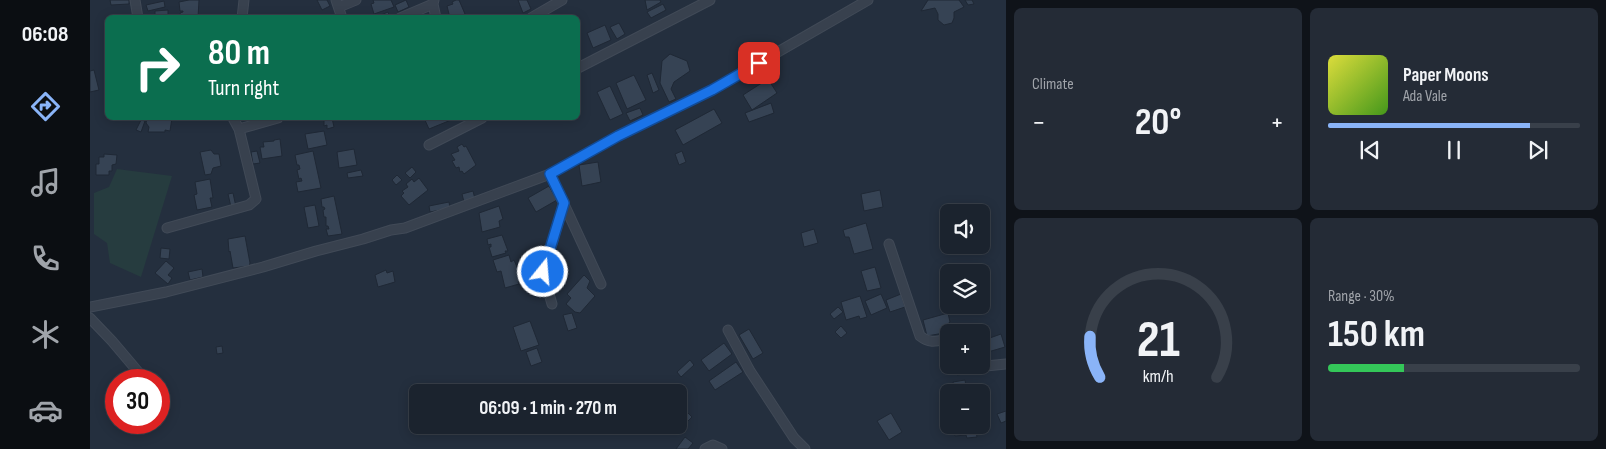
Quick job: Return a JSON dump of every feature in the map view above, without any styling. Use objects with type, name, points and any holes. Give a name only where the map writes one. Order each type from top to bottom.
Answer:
[{"type":"street","points":[[135,0],[138,15]]},
{"type":"street","points":[[242,15],[244,0]]},
{"type":"street","points":[[337,4],[356,0]]},
{"type":"street","points":[[536,15],[562,0]]},
{"type":"street","points":[[580,67],[710,0]]},
{"type":"street","points":[[90,307],[166,292],[263,268],[316,251],[391,230],[405,228],[550,174],[618,136],[712,90],[868,0]]},
{"type":"street","points":[[406,15],[434,2],[436,15]]},
{"type":"street","points":[[167,228],[249,205],[256,199],[239,129],[234,120]]},
{"type":"street","points":[[239,129],[271,120]]},
{"type":"street","points":[[429,145],[478,120]]},
{"type":"street","points":[[550,174],[601,284]]},
{"type":"street","points":[[552,304],[543,272],[564,203]]},
{"type":"street","points":[[889,244],[920,336],[933,342],[940,341]]},
{"type":"street","points":[[90,318],[136,369]]},
{"type":"street","points":[[728,330],[755,378],[794,438],[805,449]]},
{"type":"street","points":[[990,366],[1006,364]]},
{"type":"street","points":[[705,449],[713,445],[722,449]]},
{"type":"green space","points":[[117,169],[172,176],[141,277],[110,263],[107,243],[94,234],[94,193],[109,187]]},
{"type":"building","points":[[110,0],[129,0],[129,4],[111,5]]},
{"type":"building","points":[[199,0],[198,15],[180,15],[183,11],[180,11],[179,2]]},
{"type":"building","points":[[317,0],[327,0],[330,6],[322,10]]},
{"type":"building","points":[[373,0],[391,0],[394,7],[374,14],[371,4],[374,3]]},
{"type":"building","points":[[406,0],[409,7],[398,12],[395,5]]},
{"type":"building","points":[[459,0],[465,14],[449,15],[447,6],[453,4],[452,2]]},
{"type":"building","points":[[518,0],[527,0],[531,9],[523,13]]},
{"type":"building","points":[[645,0],[660,0],[661,2],[647,10]]},
{"type":"building","points":[[928,0],[959,0],[964,7],[954,12],[952,23],[944,25],[938,20],[935,8],[921,11]]},
{"type":"building","points":[[965,0],[972,0],[974,4],[968,5]]},
{"type":"building","points":[[164,1],[165,7],[148,11],[146,5]]},
{"type":"building","points":[[663,4],[666,10],[651,18],[647,12]]},
{"type":"building","points":[[168,10],[168,15],[155,15],[155,11]]},
{"type":"building","points":[[619,23],[625,34],[617,39],[610,27]]},
{"type":"building","points":[[605,25],[611,40],[593,48],[587,33]]},
{"type":"building","points":[[670,54],[687,61],[690,71],[674,82],[671,89],[676,99],[669,102],[660,83],[662,61]]},
{"type":"building","points":[[94,70],[99,90],[90,92],[90,71]]},
{"type":"building","points":[[652,73],[659,90],[653,93],[647,75]]},
{"type":"building","points":[[634,75],[646,100],[627,109],[616,83]]},
{"type":"building","points":[[768,79],[777,93],[752,110],[743,95]]},
{"type":"building","points":[[610,86],[623,114],[610,120],[597,92]]},
{"type":"building","points":[[771,103],[774,113],[749,122],[745,113]]},
{"type":"building","points":[[640,108],[643,115],[630,121],[626,113]]},
{"type":"building","points":[[714,109],[722,123],[683,145],[675,130]]},
{"type":"building","points":[[141,120],[145,121],[141,132],[136,130]]},
{"type":"building","points":[[147,120],[172,120],[170,131],[165,130],[165,132],[148,132],[149,127],[146,123]]},
{"type":"building","points":[[324,120],[332,120],[334,127],[327,129],[327,125],[324,126]]},
{"type":"building","points":[[425,120],[451,120],[429,129]]},
{"type":"building","points":[[324,131],[327,145],[308,149],[305,134]]},
{"type":"building","points":[[280,139],[282,156],[262,159],[260,147],[264,147],[263,142]]},
{"type":"building","points":[[462,144],[464,147],[466,146],[476,165],[464,174],[462,171],[460,172],[459,167],[456,168],[452,161],[455,160],[451,154],[459,151],[457,147]]},
{"type":"building","points":[[354,149],[357,165],[339,168],[337,152]]},
{"type":"building","points":[[211,150],[214,154],[219,154],[221,166],[213,168],[211,174],[205,175],[200,152]]},
{"type":"building","points":[[257,151],[260,163],[253,164],[251,152]]},
{"type":"building","points":[[313,151],[321,188],[298,192],[296,182],[302,181],[301,178],[299,179],[297,170],[300,169],[295,155]]},
{"type":"building","points":[[682,151],[686,162],[679,165],[675,154]]},
{"type":"building","points":[[104,154],[117,155],[116,164],[112,165],[112,171],[109,171],[109,175],[96,175],[96,164],[99,164],[99,157],[104,157]]},
{"type":"building","points":[[598,162],[601,182],[582,186],[579,165]]},
{"type":"building","points":[[412,167],[416,172],[410,178],[405,173]]},
{"type":"building","points":[[361,170],[363,176],[348,178],[347,173]]},
{"type":"building","points":[[397,175],[402,180],[396,185],[392,180]]},
{"type":"building","points":[[419,178],[428,190],[409,205],[401,196],[404,193],[402,191],[408,187],[406,184],[412,179],[414,182]]},
{"type":"building","points":[[210,179],[213,198],[210,198],[212,207],[197,210],[194,195],[197,194],[195,182]]},
{"type":"building","points":[[549,186],[557,200],[536,212],[528,198]]},
{"type":"building","points":[[880,190],[883,207],[864,211],[861,194]]},
{"type":"building","points":[[473,191],[475,199],[464,202],[462,194]]},
{"type":"building","points":[[233,193],[236,207],[231,207],[228,194]]},
{"type":"building","points":[[334,196],[342,234],[328,236],[326,229],[329,229],[326,226],[326,217],[324,217],[323,210],[325,209],[322,207],[321,199]]},
{"type":"building","points":[[449,202],[450,208],[430,212],[429,206]]},
{"type":"building","points":[[315,205],[319,226],[308,228],[304,207]]},
{"type":"building","points":[[499,206],[503,219],[499,221],[500,227],[482,232],[479,213]]},
{"type":"building","points":[[866,223],[873,249],[854,254],[849,237],[845,237],[843,230]]},
{"type":"building","points":[[814,229],[818,243],[804,247],[801,233]]},
{"type":"building","points":[[502,235],[508,251],[492,257],[489,247],[491,247],[491,244],[488,245],[487,239]]},
{"type":"building","points":[[245,236],[249,266],[233,268],[228,239]]},
{"type":"building","points":[[161,248],[170,249],[169,259],[160,258]]},
{"type":"building","points":[[509,255],[511,262],[514,260],[517,267],[519,266],[523,280],[518,282],[519,284],[505,288],[501,271],[497,272],[493,260]]},
{"type":"building","points":[[166,261],[174,268],[168,275],[172,278],[168,284],[155,273]]},
{"type":"building","points":[[875,267],[881,288],[867,291],[861,271]]},
{"type":"building","points":[[202,269],[203,277],[190,280],[188,272]]},
{"type":"building","points":[[386,270],[387,273],[393,271],[395,282],[378,287],[375,275]]},
{"type":"building","points":[[584,275],[590,281],[587,288],[595,296],[580,313],[575,312],[566,304],[571,298],[567,294]]},
{"type":"building","points":[[881,294],[887,308],[871,315],[865,301]]},
{"type":"building","points":[[901,294],[905,307],[890,312],[886,300]]},
{"type":"building","points":[[860,296],[867,317],[860,319],[859,316],[846,320],[841,302]]},
{"type":"building","points":[[838,307],[843,312],[834,319],[830,314]]},
{"type":"building","points":[[572,313],[577,328],[568,331],[563,315]]},
{"type":"building","points":[[948,314],[950,322],[948,324],[940,324],[940,334],[927,336],[923,320]]},
{"type":"building","points":[[530,321],[539,345],[521,351],[513,327]]},
{"type":"building","points":[[841,326],[847,333],[841,338],[835,332]]},
{"type":"building","points":[[749,329],[763,353],[753,359],[739,335]]},
{"type":"building","points":[[1001,334],[1005,347],[990,351],[990,338]]},
{"type":"building","points":[[724,343],[732,354],[709,371],[701,360]]},
{"type":"building","points":[[222,346],[223,353],[217,354],[216,347]]},
{"type":"building","points":[[537,348],[542,362],[531,366],[526,352]]},
{"type":"building","points":[[690,360],[694,365],[681,377],[677,372]]},
{"type":"building","points":[[736,362],[743,372],[715,390],[709,381]]},
{"type":"building","points":[[965,380],[966,384],[953,384],[953,382]]},
{"type":"building","points":[[1006,411],[1006,421],[1001,423],[997,414]]},
{"type":"building","points":[[687,412],[692,417],[687,422]]},
{"type":"building","points":[[891,413],[902,432],[889,440],[877,421]]},
{"type":"building","points":[[955,434],[976,434],[977,437],[967,438],[966,435],[955,436]]},
{"type":"building","points":[[685,437],[693,443],[688,449],[676,449]]},
{"type":"route","points":[[543,272],[564,203],[550,174],[618,136],[712,90],[759,63]]}]
